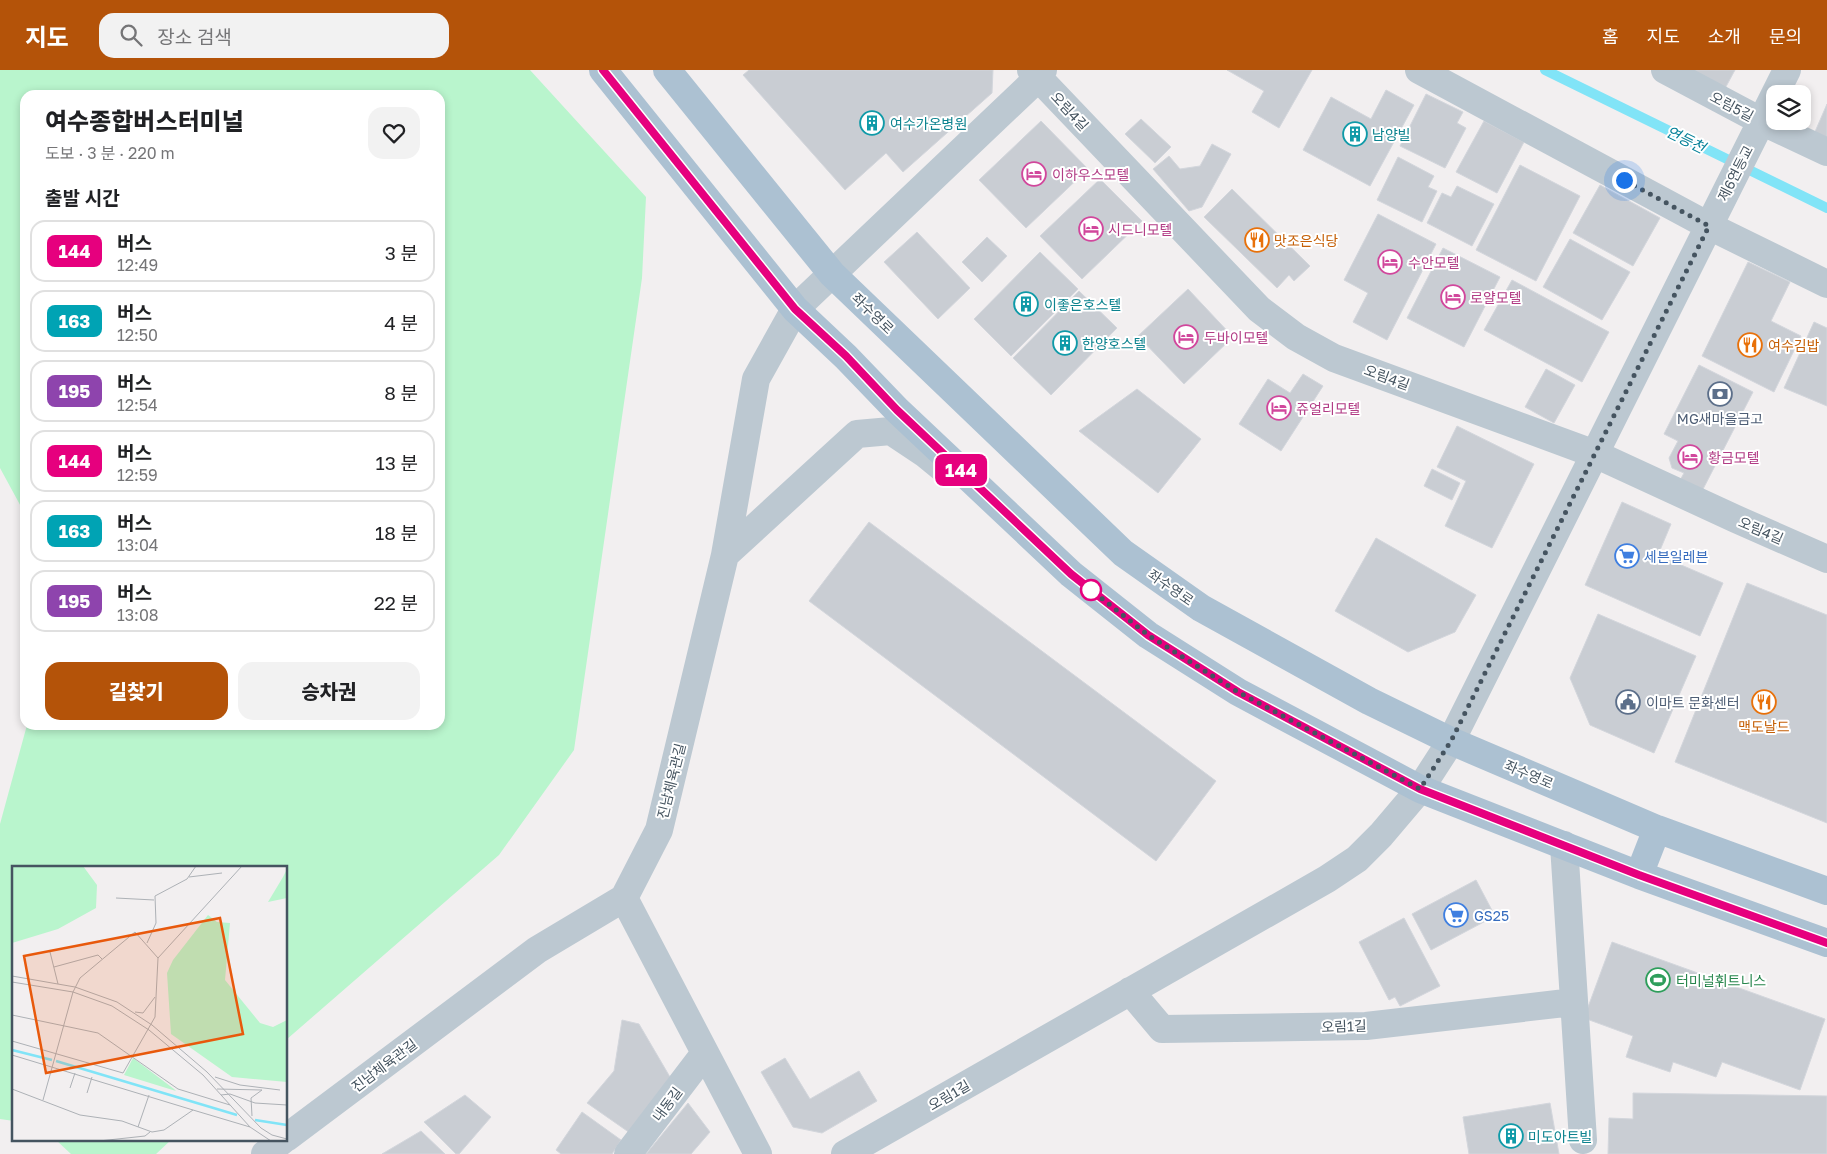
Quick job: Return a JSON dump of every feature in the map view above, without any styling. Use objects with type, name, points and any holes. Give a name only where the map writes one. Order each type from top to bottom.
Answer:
[{"type":"main road","points":[[603,70],[795,309],[846,356],[897,410],[1071,574],[1148,635],[1238,692],[1420,789],[1639,875],[1827,943]]},
{"type":"main road","name":"좌수영로","points":[[667,70],[832,274],[1123,553],[1201,608],[1369,701],[1451,741],[1657,828],[1827,891]]},
{"type":"main road","points":[[1639,875],[1657,828]]},
{"type":"street","points":[[1419,70],[1709,226],[1827,284]]},
{"type":"street","name":"오림5길","points":[[1665,70],[1761,121],[1827,152]]},
{"type":"street","name":"제6연등교","points":[[1780,85],[1787,70]]},
{"type":"street","name":"진남체육관길","points":[[288,1137],[537,950],[624,898],[659,830],[725,555],[756,379],[795,309],[1037,72]]},
{"type":"street","name":"오림4길","points":[[1037,72],[1259,309],[1296,337],[1334,358],[1595,454],[1827,559]]},
{"type":"street","name":"제6연등교","points":[[1595,454],[1766,111]]},
{"type":"street","points":[[725,555],[857,434],[891,431],[924,453],[1071,574]]},
{"type":"street","name":"오림1길","points":[[845,1154],[1327,879],[1357,859],[1381,835],[1420,789],[1451,741],[1595,454]]},
{"type":"street","points":[[1564,845],[1583,1140]]},
{"type":"street","points":[[624,898],[758,1154]]},
{"type":"street","name":"오림1길","points":[[1130,992],[1162,1029],[1366,1026],[1574,1002]]},
{"type":"street","name":"내동길","points":[[628,1154],[705,1053]]},
{"type":"street","points":[[265,1154],[280,1142]]},
{"type":"green space","points":[[0,70],[530,70],[646,197],[642,278],[574,750],[499,855],[288,1038],[288,866],[12,866],[12,1121],[0,1119],[0,824],[26,730],[445,730],[445,90],[20,90],[20,505],[0,468]]},
{"type":"green space","points":[[58,1142],[169,1142],[156,1154],[71,1154]]},
{"type":"building","name":"여수가온병원","points":[[749,70],[993,70],[992,93],[903,172],[886,153],[845,190],[743,75]]},
{"type":"building","points":[[1227,70],[1312,70],[1279,128],[1252,112],[1264,91]]},
{"type":"building","points":[[1678,70],[1735,70],[1722,94]]},
{"type":"building","name":"남양빌","points":[[1386,90],[1414,105],[1370,186],[1303,150],[1331,97],[1371,119]]},
{"type":"building","points":[[1426,94],[1463,112],[1457,123],[1466,128],[1445,168],[1400,146]]},
{"type":"building","points":[[1827,104],[1827,140],[1814,134]]},
{"type":"building","points":[[1141,119],[1171,147],[1155,163],[1125,134]]},
{"type":"building","name":"이하우스모텔","points":[[1041,121],[1088,169],[1026,228],[979,180]]},
{"type":"building","points":[[1484,121],[1524,142],[1497,193],[1456,172]]},
{"type":"building","points":[[1212,144],[1231,154],[1202,207],[1189,211],[1153,169],[1169,156],[1180,169],[1200,166]]},
{"type":"building","points":[[1398,157],[1434,176],[1428,187],[1437,191],[1422,222],[1377,200]]},
{"type":"building","points":[[1520,165],[1580,196],[1536,281],[1476,250]]},
{"type":"building","name":"시드니모텔","points":[[1100,179],[1142,221],[1082,279],[1040,236]]},
{"type":"building","points":[[1600,185],[1660,218],[1633,266],[1573,233]]},
{"type":"building","points":[[1457,186],[1494,204],[1472,246],[1427,223],[1442,193],[1451,197]]},
{"type":"building","points":[[1232,189],[1310,266],[1294,281],[1289,275],[1277,288],[1204,217]]},
{"type":"building","name":"수안모텔","points":[[1378,214],[1436,244],[1387,340],[1353,322],[1368,293],[1344,280]]},
{"type":"building","points":[[917,232],[970,288],[938,319],[884,262]]},
{"type":"building","points":[[987,237],[1007,256],[982,282],[962,262]]},
{"type":"building","points":[[1570,239],[1630,272],[1602,320],[1543,287]]},
{"type":"building","name":"로얄모텔","points":[[1443,248],[1500,277],[1464,347],[1407,318]]},
{"type":"building","name":"이좋은호스텔","points":[[1040,252],[1078,289],[1011,356],[974,319]]},
{"type":"building","points":[[1748,262],[1790,282],[1771,321],[1801,336],[1774,392],[1702,356]]},
{"type":"building","points":[[1512,280],[1609,332],[1582,382],[1484,330]]},
{"type":"building","name":"두바이모텔","points":[[1188,289],[1233,337],[1184,384],[1138,336]]},
{"type":"building","name":"한양호스텔","points":[[1079,291],[1117,328],[1051,395],[1013,358]]},
{"type":"building","points":[[1814,322],[1827,328],[1827,406],[1784,388]]},
{"type":"building","points":[[1699,365],[1753,392],[1700,495],[1678,484],[1684,473],[1672,468],[1669,458],[1678,441],[1664,434]]},
{"type":"building","points":[[1546,369],[1575,385],[1554,423],[1525,407]]},
{"type":"building","name":"쥬얼리모텔","points":[[1303,374],[1323,386],[1281,451],[1239,424],[1268,379],[1290,393]]},
{"type":"building","points":[[1137,389],[1201,439],[1158,493],[1079,431]]},
{"type":"building","points":[[1457,426],[1534,464],[1492,548],[1445,526],[1466,481],[1437,467]]},
{"type":"building","points":[[1432,469],[1460,483],[1452,500],[1424,486]]},
{"type":"building","points":[[1622,502],[1671,524],[1658,555],[1723,583],[1700,636],[1585,585]]},
{"type":"building","points":[[869,522],[1216,781],[1156,861],[809,601]]},
{"type":"building","points":[[1376,538],[1476,595],[1455,632],[1408,652],[1335,611]]},
{"type":"building","points":[[1747,583],[1827,615],[1827,823],[1675,762]]},
{"type":"building","name":"이마트 문화센터","points":[[1598,614],[1696,656],[1654,753],[1590,725],[1570,678]]},
{"type":"building","points":[[1476,880],[1495,916],[1431,950],[1412,914]]},
{"type":"building","points":[[1404,918],[1440,986],[1400,1006],[1395,997],[1389,1000],[1359,942]]},
{"type":"building","name":"터미널휘트니스","points":[[1612,942],[1825,1019],[1800,1090],[1722,1062],[1716,1077],[1673,1062],[1670,1072],[1626,1057],[1633,1036],[1584,1018]]},
{"type":"building","points":[[622,1020],[639,1024],[670,1077],[630,1133],[587,1103],[614,1071]]},
{"type":"building","points":[[785,1058],[810,1099],[859,1071],[877,1101],[822,1133],[793,1127],[761,1072]]},
{"type":"building","points":[[1633,1093],[1827,1096],[1827,1154],[1608,1154],[1609,1118],[1633,1119]]},
{"type":"building","points":[[465,1095],[491,1117],[459,1154],[456,1154],[424,1122]]},
{"type":"building","points":[[688,1103],[710,1132],[691,1154],[646,1154]]},
{"type":"building","name":"미도아트빌","points":[[1550,1103],[1559,1154],[1469,1154],[1463,1117]]},
{"type":"building","points":[[582,1112],[621,1140],[612,1154],[561,1154],[556,1150]]},
{"type":"building","points":[[421,1131],[445,1154],[382,1154]]},
{"type":"waterway","name":"연등천","points":[[1545,70],[1827,208]]},
{"type":"bus line","name":"144","points":[[603,70],[795,309],[846,356],[897,410],[1071,574],[1148,635],[1238,692],[1420,789],[1639,875],[1827,943]]},
{"type":"place","name":"여수가온병원","points":[[872,123]]},
{"type":"place","name":"남양빌","points":[[1355,134]]},
{"type":"place","name":"이하우스모텔","points":[[1034,174]]},
{"type":"place","name":"시드니모텔","points":[[1091,229]]},
{"type":"place","name":"맛조은식당","points":[[1257,240]]},
{"type":"place","name":"수안모텔","points":[[1390,262]]},
{"type":"place","name":"로얄모텔","points":[[1453,297]]},
{"type":"place","name":"이좋은호스텔","points":[[1026,304]]},
{"type":"place","name":"두바이모텔","points":[[1186,337]]},
{"type":"place","name":"한양호스텔","points":[[1065,343]]},
{"type":"place","name":"여수김밥","points":[[1750,345]]},
{"type":"place","name":"MG새마을금고","points":[[1720,394]]},
{"type":"place","name":"쥬얼리모텔","points":[[1279,408]]},
{"type":"place","name":"황금모텔","points":[[1690,457]]},
{"type":"place","name":"세븐일레븐","points":[[1627,556]]},
{"type":"place","name":"이마트 문화센터","points":[[1628,702]]},
{"type":"place","name":"맥도날드","points":[[1764,702]]},
{"type":"place","name":"GS25","points":[[1456,915]]},
{"type":"place","name":"터미널휘트니스","points":[[1658,980]]},
{"type":"place","name":"미도아트빌","points":[[1511,1136]]},
{"type":"route","points":[[1091,590],[1086,586],[1148,635],[1238,692],[1420,789],[1451,741],[1709,226],[1624,180]]}]
